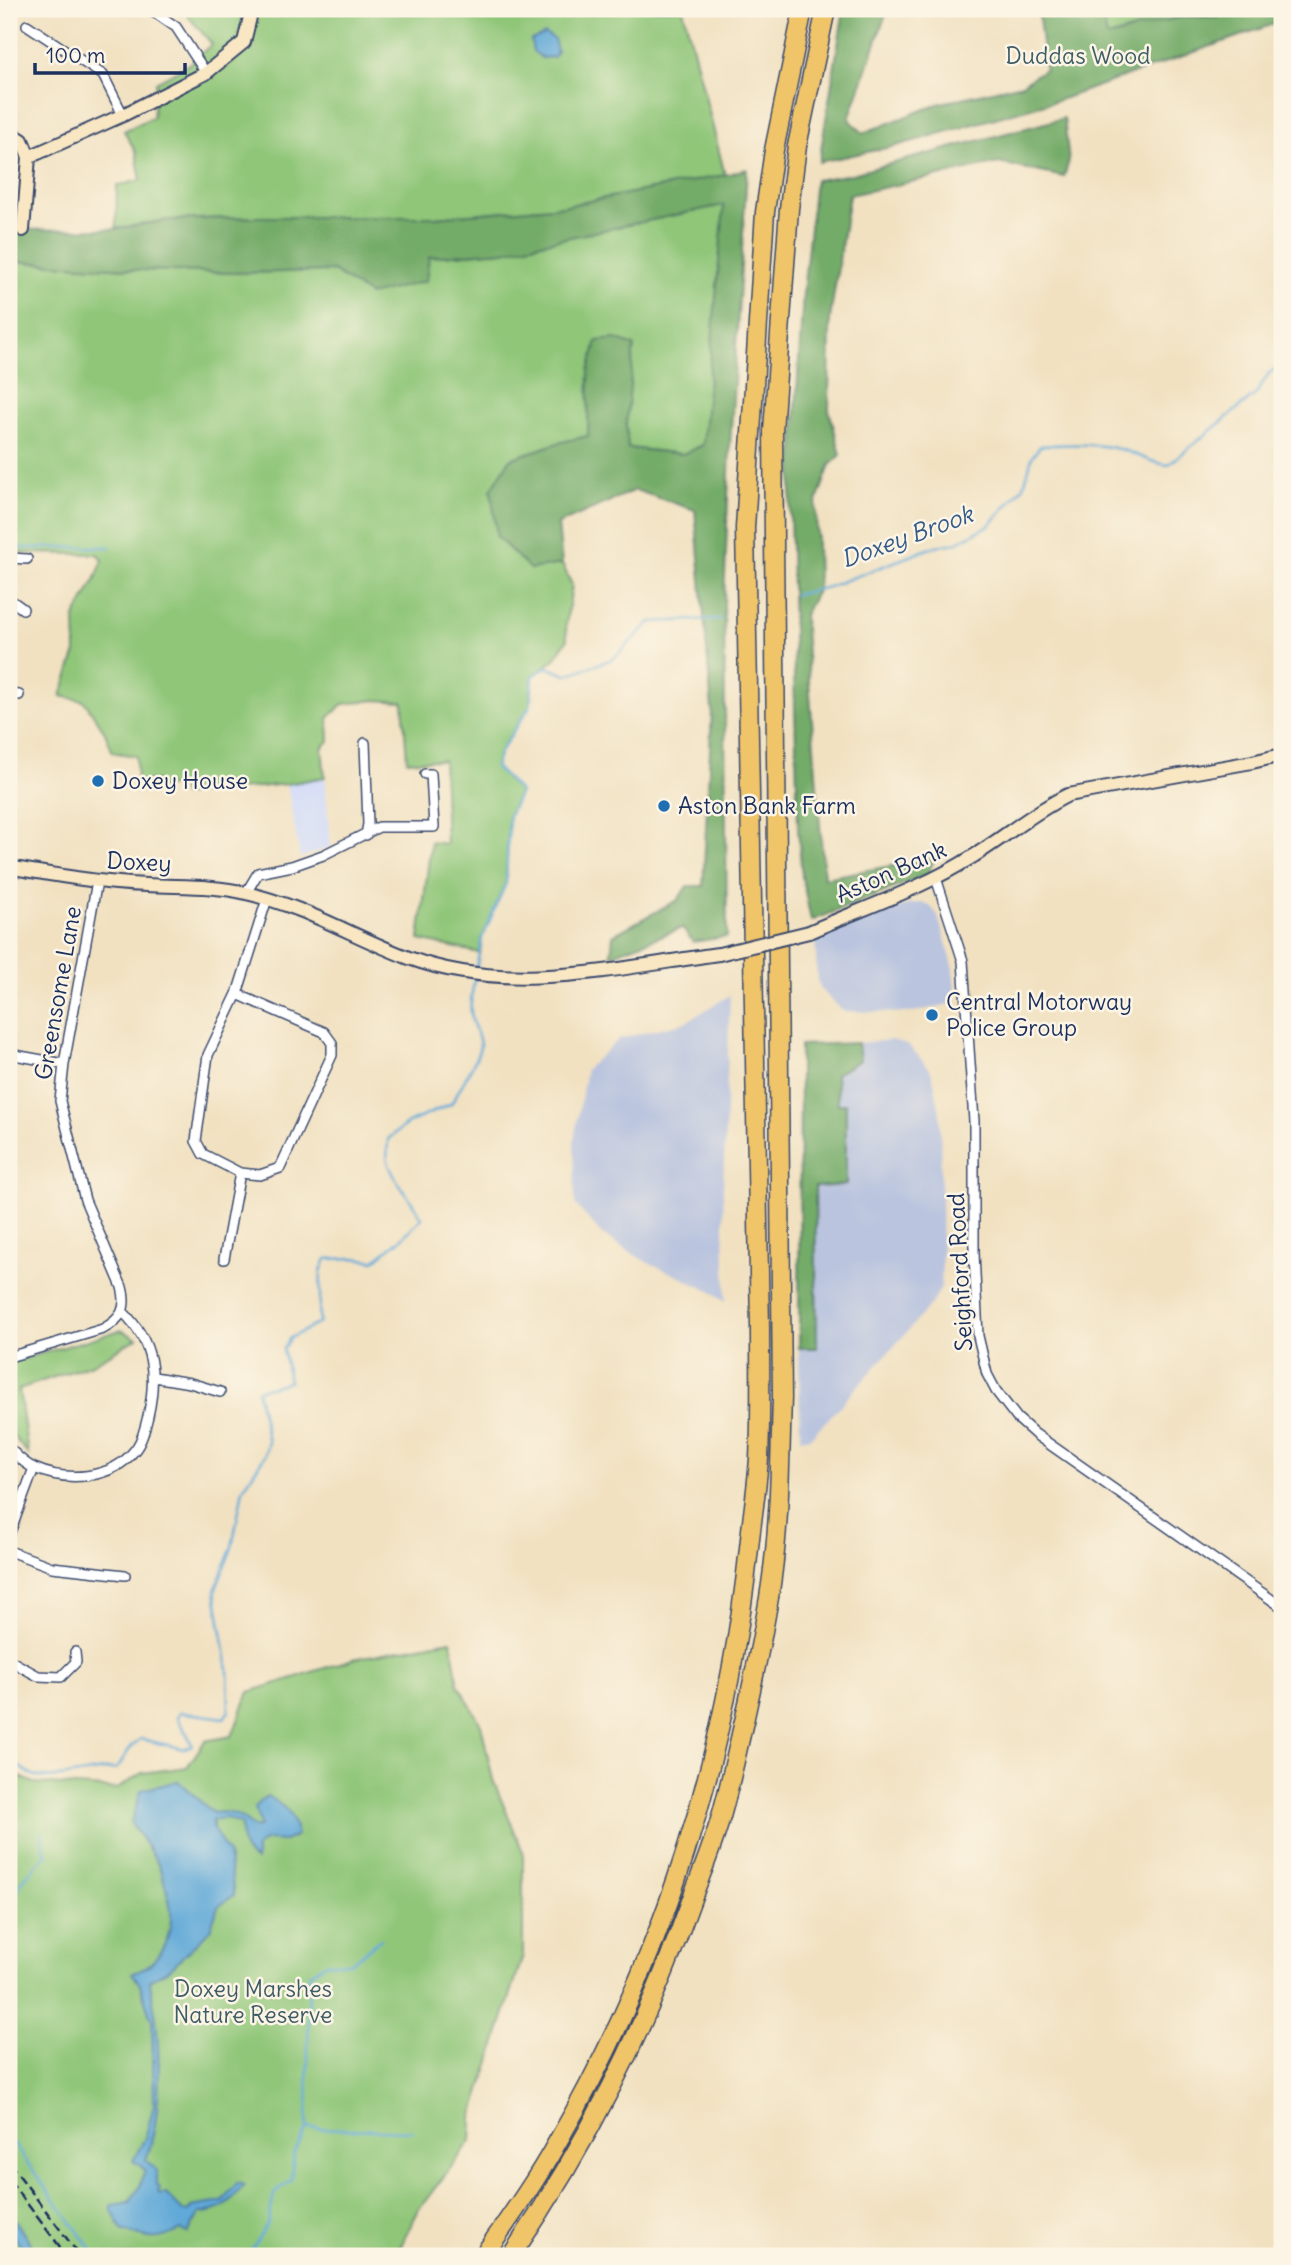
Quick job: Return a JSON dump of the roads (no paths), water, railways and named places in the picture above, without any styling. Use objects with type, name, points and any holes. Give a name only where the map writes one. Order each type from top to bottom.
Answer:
[{"type":"highway","points":[[483,2256],[558,2142],[597,2069],[635,1987],[668,1903],[699,1808],[718,1735],[745,1593],[759,1459],[760,1326],[745,528],[765,212],[774,150],[803,9]]},
{"type":"highway","points":[[511,2256],[579,2151],[656,1995],[719,1823],[762,1643],[772,1577],[778,1512],[782,1398],[773,432],[789,209],[797,146],[826,9]]},
{"type":"street","points":[[150,9],[176,27],[205,73]]},
{"type":"street","points":[[29,158],[123,115],[205,73],[244,42],[252,9]]},
{"type":"street","points":[[27,25],[103,75],[123,115]]},
{"type":"street","points":[[9,132],[22,140],[29,158],[23,230]]},
{"type":"street","points":[[9,569],[9,558],[26,559]]},
{"type":"street","points":[[9,599],[23,609]]},
{"type":"street","points":[[365,743],[368,824],[366,835]]},
{"type":"street","name":"Aston Bank","points":[[460,973],[528,978],[719,954],[809,932],[936,878],[973,857],[1041,808],[1068,795],[1282,755]]},
{"type":"street","points":[[246,893],[258,873],[292,866],[379,827],[434,827],[431,774],[425,774]]},
{"type":"street","name":"Doxey","points":[[9,867],[97,881],[215,887],[246,893],[309,914],[410,958],[460,973]]},
{"type":"street","name":"Seighford Road","points":[[936,878],[963,961],[974,1121],[974,1252],[978,1325],[987,1374],[1008,1408],[1035,1434],[1282,1607]]},
{"type":"street","name":"Greensome Lane","points":[[97,881],[64,1064],[60,1101],[85,1199],[122,1287],[123,1312]]},
{"type":"street","points":[[237,993],[324,1032],[332,1043],[332,1055],[280,1168],[260,1175],[240,1173],[203,1154],[196,1141],[208,1055],[237,993],[267,898]]},
{"type":"street","points":[[9,1054],[64,1064]]},
{"type":"street","points":[[224,1259],[240,1173]]},
{"type":"street","points":[[9,1357],[103,1329],[115,1322],[123,1312],[142,1335],[150,1350],[154,1377],[144,1432],[134,1451],[117,1466],[96,1475],[73,1476],[34,1468],[9,1448]]},
{"type":"street","points":[[154,1377],[190,1383],[220,1392]]},
{"type":"street","points":[[9,1535],[34,1468]]},
{"type":"street","points":[[9,1551],[52,1567],[125,1575]]},
{"type":"street","points":[[9,1660],[38,1676],[61,1677],[76,1657]]},
{"type":"water","points":[[545,34],[554,39],[557,51],[554,57],[542,58],[533,51],[531,40]]},
{"type":"water","points":[[178,1781],[213,1813],[234,1814],[253,1827],[260,1827],[255,1807],[267,1796],[288,1811],[297,1835],[285,1841],[266,1840],[256,1848],[256,1861],[245,1850],[241,1824],[226,1818],[213,1820],[213,1829],[228,1853],[234,1895],[218,1907],[210,1930],[170,1969],[150,1980],[156,2018],[159,2072],[155,2126],[146,2160],[157,2171],[157,2185],[160,2188],[158,2192],[160,2195],[165,2193],[184,2212],[191,2207],[222,2202],[237,2183],[244,2185],[225,2205],[215,2211],[200,2213],[188,2233],[180,2230],[165,2237],[152,2238],[122,2230],[112,2211],[112,2205],[130,2202],[140,2186],[145,2171],[133,2161],[146,2136],[154,2104],[152,2021],[139,1983],[132,1973],[148,1966],[160,1953],[168,1936],[171,1919],[171,1908],[160,1868],[131,1823],[141,1790]]},
{"type":"water","points":[[9,2214],[38,2256],[29,2256],[9,2231]]},
{"type":"waterway","name":"Doxey Brook","points":[[794,595],[828,587],[936,546],[956,543],[990,525],[1024,486],[1032,457],[1040,446],[1080,444],[1109,447],[1168,465],[1256,394],[1269,373],[1282,365]]},
{"type":"waterway","points":[[9,548],[110,547]]},
{"type":"waterway","name":"Doxey Brook","points":[[476,970],[482,938],[506,883],[509,815],[520,792],[495,767],[500,752],[530,706],[533,676],[547,667],[566,675],[613,659],[651,622],[720,619]]},
{"type":"waterway","name":"Doxey Brook","points":[[9,1762],[41,1777],[62,1777],[116,1769],[141,1739],[184,1749],[192,1746],[177,1717],[179,1712],[224,1718],[229,1711],[228,1669],[215,1591],[232,1547],[243,1489],[265,1455],[268,1442],[257,1390],[289,1382],[283,1349],[290,1338],[319,1323],[321,1271],[326,1259],[355,1258],[374,1261],[422,1218],[390,1168],[387,1156],[388,1139],[408,1123],[451,1104],[468,1075],[480,1046],[471,1014],[475,977]]},
{"type":"waterway","points":[[9,1904],[26,1876],[46,1855],[41,1832]]},
{"type":"waterway","points":[[9,1923],[14,2002],[9,2024]]},
{"type":"waterway","points":[[247,2256],[268,2223],[274,2194],[291,2180],[294,2154],[307,2128],[309,1974],[326,1963],[350,1963],[381,1939]]},
{"type":"waterway","points":[[9,2067],[15,2081]]},
{"type":"waterway","points":[[308,2128],[413,2131]]},
{"type":"waterway","points":[[9,2138],[96,2256]]},
{"type":"railway","points":[[9,2162],[80,2256]]},
{"type":"railway","points":[[9,2180],[67,2256]]},
{"type":"place","name":"Doxey House","points":[[98,781]]},
{"type":"place","name":"Aston Bank Farm","points":[[664,806]]},
{"type":"place","name":"Central Motorway Police Group","points":[[932,1015]]},
{"type":"park label","name":"Duddas Wood","points":[[1078,56]]},
{"type":"park label","name":"Doxey Marshes Nature Reserve","points":[[253,2002]]}]
